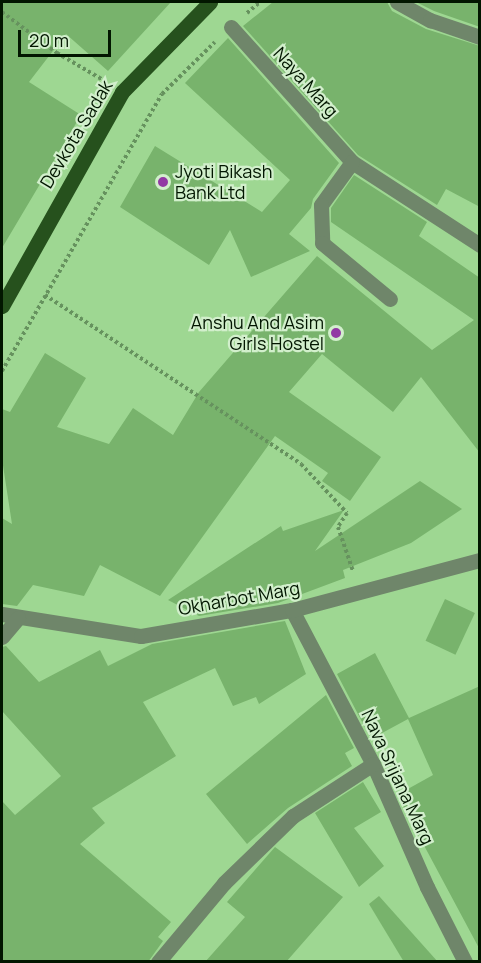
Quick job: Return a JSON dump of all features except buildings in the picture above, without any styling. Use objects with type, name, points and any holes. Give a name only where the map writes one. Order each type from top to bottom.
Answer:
[{"type":"main road","name":"Devkota Sadak","points":[[2,306],[122,92],[210,2]]},
{"type":"street","points":[[397,2],[430,20],[480,37]]},
{"type":"street","name":"Naya Marg","points":[[231,27],[352,162],[480,244]]},
{"type":"street","points":[[352,162],[321,205],[322,243],[390,299]]},
{"type":"street","name":"Okharbot Marg","points":[[2,614],[141,636],[292,610],[480,560]]},
{"type":"street","name":"Nava Srijana Marg","points":[[292,610],[373,764],[432,898],[465,962]]},
{"type":"street","points":[[2,637],[18,618]]},
{"type":"street","points":[[158,962],[224,883],[293,816],[373,764]]},
{"type":"path","points":[[2,370],[162,94],[260,2]]},
{"type":"path","points":[[2,12],[57,53],[122,92]]},
{"type":"path","points":[[45,295],[301,464],[347,513],[338,527],[353,571]]},
{"type":"place","name":"Jyoti Bikash Bank Ltd","points":[[163,182]]},
{"type":"place","name":"Anshu And Asim Girls Hostel","points":[[336,333]]}]
